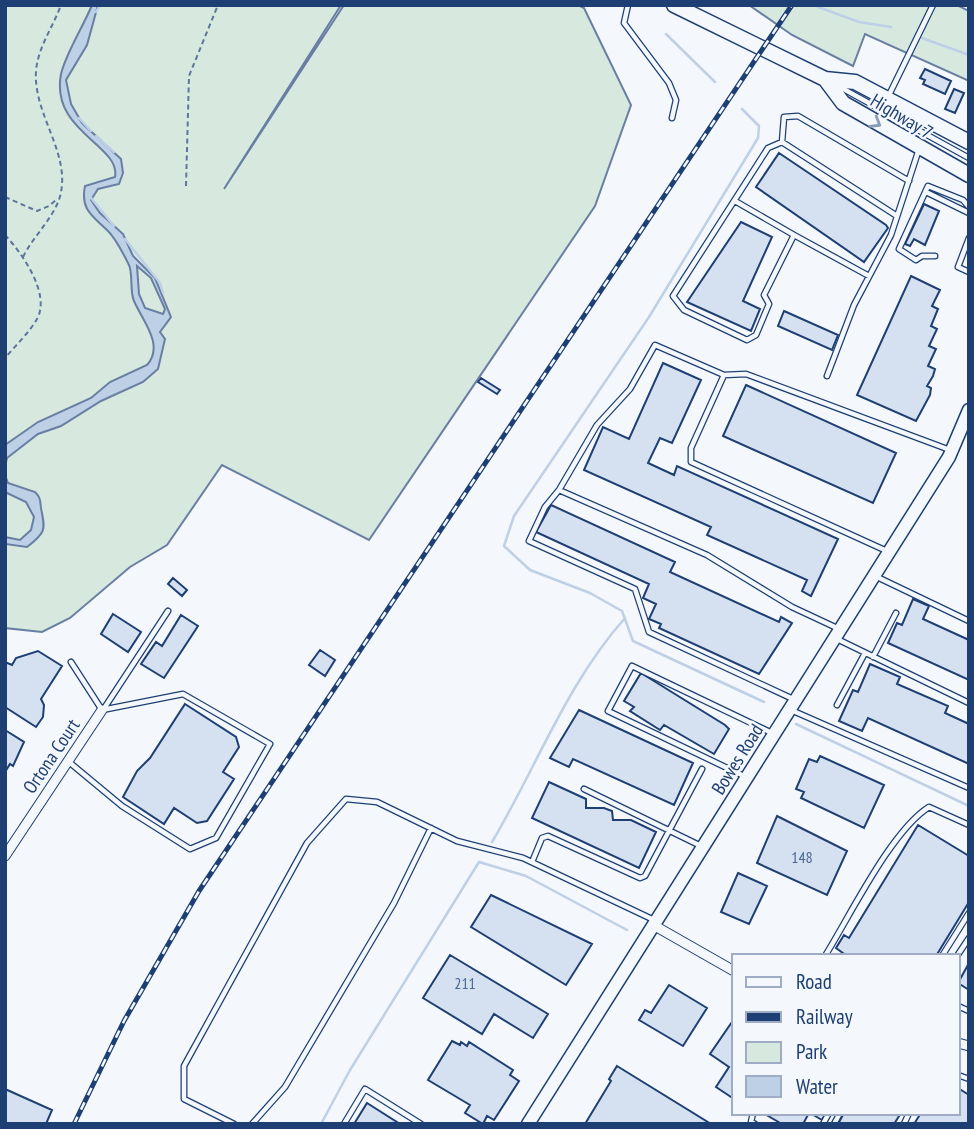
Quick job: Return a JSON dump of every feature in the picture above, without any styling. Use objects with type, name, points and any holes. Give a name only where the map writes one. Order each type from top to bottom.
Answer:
[{"type":"main road","name":"Highway 7","points":[[674,5],[825,79],[855,82],[969,142]]},
{"type":"main road","name":"Highway 7","points":[[825,79],[843,103],[919,149],[969,175]]},
{"type":"street","name":"Bowes Road","points":[[528,1124],[705,848],[953,451],[969,410]]},
{"type":"street","name":"Ortona Court","points":[[5,856],[102,710]]},
{"type":"street","points":[[657,924],[732,970]]},
{"type":"lane","points":[[628,5],[624,23],[669,83],[676,100],[672,118]]},
{"type":"lane","points":[[887,99],[933,5]]},
{"type":"lane","points":[[825,79],[969,158]]},
{"type":"lane","points":[[782,142],[784,117],[798,116],[909,181]]},
{"type":"lane","points":[[782,142],[768,148],[673,296],[684,310],[747,340],[756,335],[769,304],[764,295],[794,235]]},
{"type":"lane","points":[[782,142],[897,216]]},
{"type":"lane","points":[[827,376],[897,216],[919,149]]},
{"type":"lane","points":[[935,256],[922,256],[916,260],[899,249],[926,192],[932,185],[963,200],[969,207]]},
{"type":"lane","points":[[926,192],[969,213]]},
{"type":"lane","points":[[735,201],[869,276]]},
{"type":"lane","points":[[969,237],[958,267],[969,272]]},
{"type":"lane","points":[[953,451],[746,374],[724,375],[655,345],[630,389],[597,425],[559,490],[545,507],[529,541],[635,589],[649,632],[969,788]]},
{"type":"lane","points":[[724,375],[691,448],[691,462],[890,552]]},
{"type":"lane","points":[[559,490],[707,555],[865,653],[969,703]]},
{"type":"lane","points":[[875,576],[969,621]]},
{"type":"lane","points":[[102,710],[168,611]]},
{"type":"lane","points":[[873,657],[895,613]]},
{"type":"lane","points":[[837,705],[865,653]]},
{"type":"lane","points":[[71,662],[102,710]]},
{"type":"lane","points":[[748,778],[608,712],[632,666],[775,734]]},
{"type":"lane","points":[[68,761],[122,806],[190,849],[216,838],[270,744],[183,694],[102,710]]},
{"type":"lane","points":[[532,862],[542,838],[548,836],[640,878],[648,873],[702,769]]},
{"type":"lane","points":[[584,789],[705,848]]},
{"type":"lane","points":[[234,1124],[184,1099],[184,1066],[307,843],[346,799],[377,802],[457,841],[532,862],[657,924]]},
{"type":"lane","points":[[826,954],[891,849],[917,815],[929,807],[969,825]]},
{"type":"lane","points":[[252,1124],[285,1087],[394,903],[431,828]]},
{"type":"lane","points":[[943,954],[969,913]]},
{"type":"lane","points":[[958,954],[969,938]]},
{"type":"lane","points":[[344,1124],[365,1089],[421,1124]]},
{"type":"path","points":[[23,257],[61,196],[63,176],[38,98],[36,72],[41,46],[61,5]]},
{"type":"path","points":[[186,186],[189,76],[218,5]]},
{"type":"path","points":[[5,197],[37,211],[49,206],[61,196]]},
{"type":"path","points":[[5,235],[23,257],[40,296],[38,318],[5,358]]},
{"type":"green space","points":[[5,5],[341,5],[224,189],[344,5],[578,5],[584,8],[631,105],[595,206],[369,540],[222,465],[167,545],[130,567],[70,618],[42,632],[5,628]]},
{"type":"green space","points":[[749,5],[957,5],[969,11],[969,81],[865,34],[853,66],[792,35]]},
{"type":"water","points":[[92,5],[98,5],[87,45],[66,80],[71,104],[82,123],[121,159],[123,173],[119,184],[98,189],[91,200],[100,213],[123,234],[133,256],[155,278],[171,317],[160,332],[165,339],[158,369],[143,382],[101,401],[61,426],[38,434],[7,458],[5,466],[5,445],[38,422],[91,398],[110,382],[147,365],[154,349],[150,333],[133,297],[128,263],[114,238],[89,212],[84,201],[85,186],[115,177],[114,166],[108,156],[75,124],[60,94],[63,66]],"holes":[[[137,266],[151,278],[165,309],[163,314],[145,308],[139,294]]]},
{"type":"water","points":[[5,475],[8,483],[35,492],[40,500],[43,530],[27,547],[5,544],[5,537],[20,540],[31,530],[34,517],[26,502],[5,492]]},
{"type":"building","points":[[925,69],[951,81],[945,94],[923,84],[925,80],[920,78]]},
{"type":"building","points":[[954,89],[964,93],[955,113],[945,109]]},
{"type":"building","points":[[779,153],[886,225],[888,228],[864,262],[756,187]]},
{"type":"building","points":[[924,204],[939,211],[925,245],[914,239],[910,246],[905,244]]},
{"type":"building","points":[[741,222],[772,237],[743,301],[760,309],[751,331],[687,302]]},
{"type":"building","points":[[911,276],[940,290],[932,306],[938,309],[931,326],[937,329],[929,346],[936,349],[928,366],[935,369],[927,386],[931,388],[930,395],[916,421],[857,395]]},
{"type":"building","points":[[784,311],[838,335],[832,350],[778,326]]},
{"type":"building","points":[[663,363],[701,380],[672,443],[660,438],[648,463],[674,475],[677,466],[838,539],[811,596],[802,591],[807,580],[707,535],[711,527],[584,470],[603,427],[629,439]]},
{"type":"building","points":[[481,378],[500,390],[497,394],[478,382]]},
{"type":"building","points":[[746,385],[896,453],[873,503],[723,436]]},
{"type":"building","points":[[551,505],[675,562],[670,572],[779,622],[781,617],[792,623],[759,674],[659,628],[661,624],[649,619],[656,604],[643,598],[649,584],[536,532]]},
{"type":"building","points":[[173,578],[187,590],[182,596],[168,584]]},
{"type":"building","points":[[913,599],[929,606],[923,619],[969,640],[969,680],[888,643],[897,623],[902,625]]},
{"type":"building","points":[[113,614],[141,632],[128,652],[101,634]]},
{"type":"building","points":[[181,615],[198,626],[164,678],[141,664],[156,642],[162,646]]},
{"type":"building","points":[[320,650],[335,660],[325,676],[309,665]]},
{"type":"building","points":[[38,651],[62,666],[41,699],[44,705],[43,717],[36,727],[5,707],[5,662],[12,665],[16,658]]},
{"type":"building","points":[[870,664],[900,677],[897,684],[948,706],[945,713],[969,724],[969,764],[868,718],[862,731],[839,721],[853,690],[858,692]]},
{"type":"building","points":[[641,673],[729,729],[714,754],[664,725],[660,730],[630,711],[634,707],[624,701]]},
{"type":"building","points":[[185,704],[236,737],[239,747],[223,772],[234,779],[207,821],[197,823],[174,808],[164,824],[123,797],[137,771],[150,758]]},
{"type":"building","points":[[579,710],[693,763],[674,805],[573,759],[569,767],[550,758]]},
{"type":"building","points":[[5,730],[24,742],[13,766],[10,764],[5,772]]},
{"type":"building","points":[[820,756],[884,785],[864,828],[801,798],[804,792],[796,789],[809,759],[817,762]]},
{"type":"building","points":[[549,782],[586,799],[586,808],[604,808],[612,811],[613,820],[631,820],[656,832],[639,868],[532,818]]},
{"type":"building","points":[[777,816],[847,851],[827,895],[757,863]]},
{"type":"building","points":[[918,825],[969,856],[969,902],[937,954],[844,954],[836,948],[844,935],[849,938]]},
{"type":"building","points":[[738,873],[767,886],[749,924],[721,912]]},
{"type":"building","points":[[491,895],[592,944],[566,985],[471,927]]},
{"type":"building","points":[[450,955],[548,1014],[533,1038],[494,1014],[482,1034],[423,998]]},
{"type":"building","points":[[969,963],[969,990],[960,984]]},
{"type":"building","points":[[669,985],[707,1008],[683,1046],[639,1020],[645,1010],[651,1013]]},
{"type":"building","points":[[732,1022],[732,1098],[716,1087],[729,1067],[710,1054]]},
{"type":"building","points":[[452,1041],[467,1046],[469,1042],[513,1070],[510,1075],[519,1081],[494,1120],[487,1116],[483,1124],[465,1113],[470,1105],[428,1080]]},
{"type":"building","points":[[617,1066],[711,1124],[585,1124]]},
{"type":"building","points":[[5,1089],[52,1110],[46,1124],[5,1124]]},
{"type":"building","points":[[960,1089],[969,1095],[969,1124],[914,1124],[920,1115],[960,1115]]},
{"type":"building","points":[[367,1103],[400,1124],[354,1124]]},
{"type":"building","points":[[766,1115],[808,1115],[803,1124],[782,1124]]},
{"type":"building","points":[[843,1115],[900,1115],[894,1124],[838,1124]]},
{"type":"waterway","points":[[96,12],[100,5]]},
{"type":"waterway","points":[[818,7],[859,22],[891,27]]},
{"type":"waterway","points":[[666,34],[715,82]]},
{"type":"waterway","points":[[922,38],[969,55]]},
{"type":"waterway","points":[[742,109],[759,126],[758,138],[649,317],[514,516],[504,546],[530,570],[590,593],[622,611],[633,641],[764,702]]},
{"type":"waterway","points":[[79,118],[91,131]]},
{"type":"waterway","points":[[96,136],[114,152]]},
{"type":"waterway","points":[[91,198],[114,226]]},
{"type":"waterway","points":[[125,239],[160,283],[163,293]]},
{"type":"waterway","points":[[492,842],[569,698],[604,643],[625,618]]},
{"type":"waterway","points":[[796,724],[969,806]]},
{"type":"waterway","points":[[321,1124],[350,1070],[479,862],[526,876],[627,930]]},
{"type":"railway","points":[[74,1124],[124,1021],[199,891],[792,5]]}]
